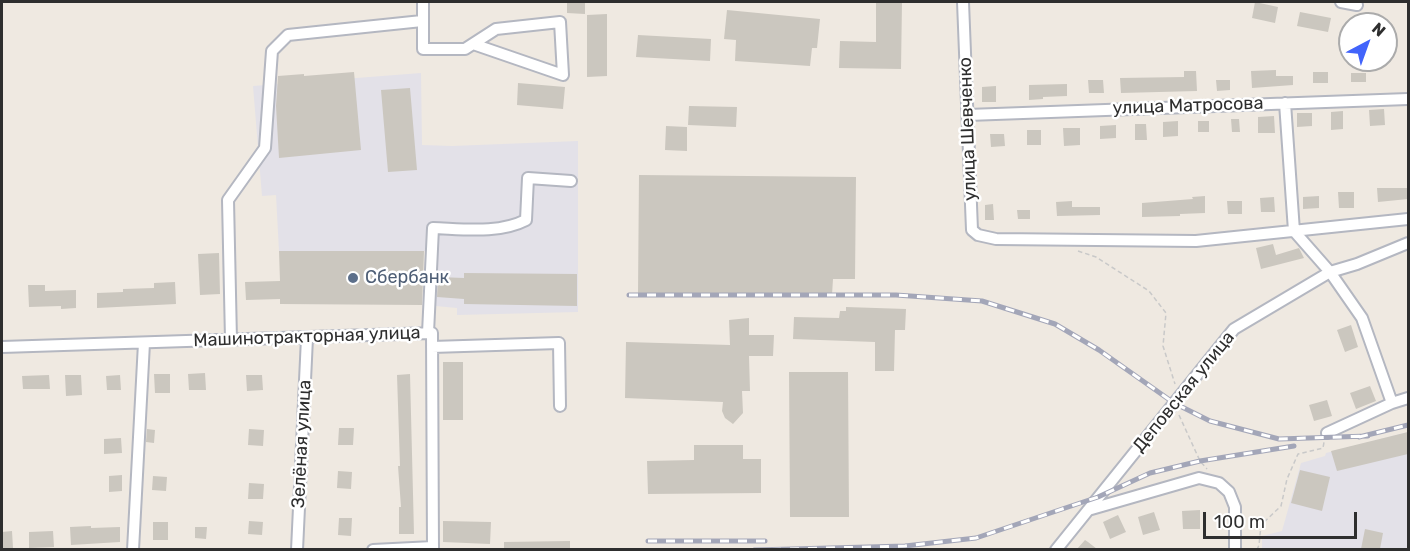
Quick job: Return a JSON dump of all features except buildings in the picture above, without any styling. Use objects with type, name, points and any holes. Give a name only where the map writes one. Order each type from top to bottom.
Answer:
[{"type":"street","points":[[423,2],[423,49],[465,49],[496,29],[560,22],[563,75],[473,44]]},
{"type":"street","name":"улица Шевченко","points":[[963,2],[972,230],[978,235],[996,239],[1196,241],[1294,231]]},
{"type":"street","points":[[1341,2],[1357,5]]},
{"type":"street","points":[[231,340],[228,200],[265,148],[272,51],[288,35],[422,21]]},
{"type":"street","name":"улица Матросова","points":[[968,115],[1408,99]]},
{"type":"street","points":[[1285,103],[1294,231],[1330,272],[1362,318],[1392,403]]},
{"type":"street","points":[[428,333],[433,228],[511,227],[526,220],[528,178],[571,181]]},
{"type":"street","points":[[1294,231],[1408,219]]},
{"type":"street","name":"Деповская улица","points":[[1056,549],[1234,329],[1330,272],[1357,264],[1408,243]]},
{"type":"street","name":"Машинотракторная улица","points":[[2,348],[432,333],[433,548]]},
{"type":"street","name":"Зелёная улица","points":[[297,549],[307,338]]},
{"type":"street","points":[[133,549],[144,343]]},
{"type":"street","points":[[432,347],[559,344],[560,406]]},
{"type":"street","points":[[1327,433],[1408,398]]},
{"type":"street","points":[[1088,510],[1199,478],[1219,483],[1229,492],[1235,507],[1236,549]]},
{"type":"street","points":[[373,549],[433,548]]},
{"type":"path","points":[[1076,250],[1096,257],[1149,291],[1166,313],[1163,346],[1175,380],[1174,403],[1200,461],[1219,483]]},
{"type":"path","points":[[1257,549],[1261,525],[1281,506],[1287,479],[1298,454],[1323,448],[1327,433]]},
{"type":"shaded area","points":[[421,73],[422,145],[578,141],[578,312],[457,315],[457,308],[425,305],[427,251],[279,251],[276,195],[262,196],[253,86]]},
{"type":"shaded area","points":[[1408,432],[1408,549],[1262,550],[1262,536],[1282,531],[1301,463],[1325,456],[1326,453]]},
{"type":"railway","points":[[629,295],[896,295],[982,301],[1055,324],[1099,350],[1174,403],[1210,421],[1279,439],[1368,436]]},
{"type":"railway","points":[[1359,437],[1408,425]]},
{"type":"railway","points":[[754,550],[905,546],[976,538],[1098,497],[1150,473],[1200,461],[1294,446]]},
{"type":"railway","points":[[648,541],[765,541]]},
{"type":"place","name":"Сбербанк","points":[[353,278]]}]
